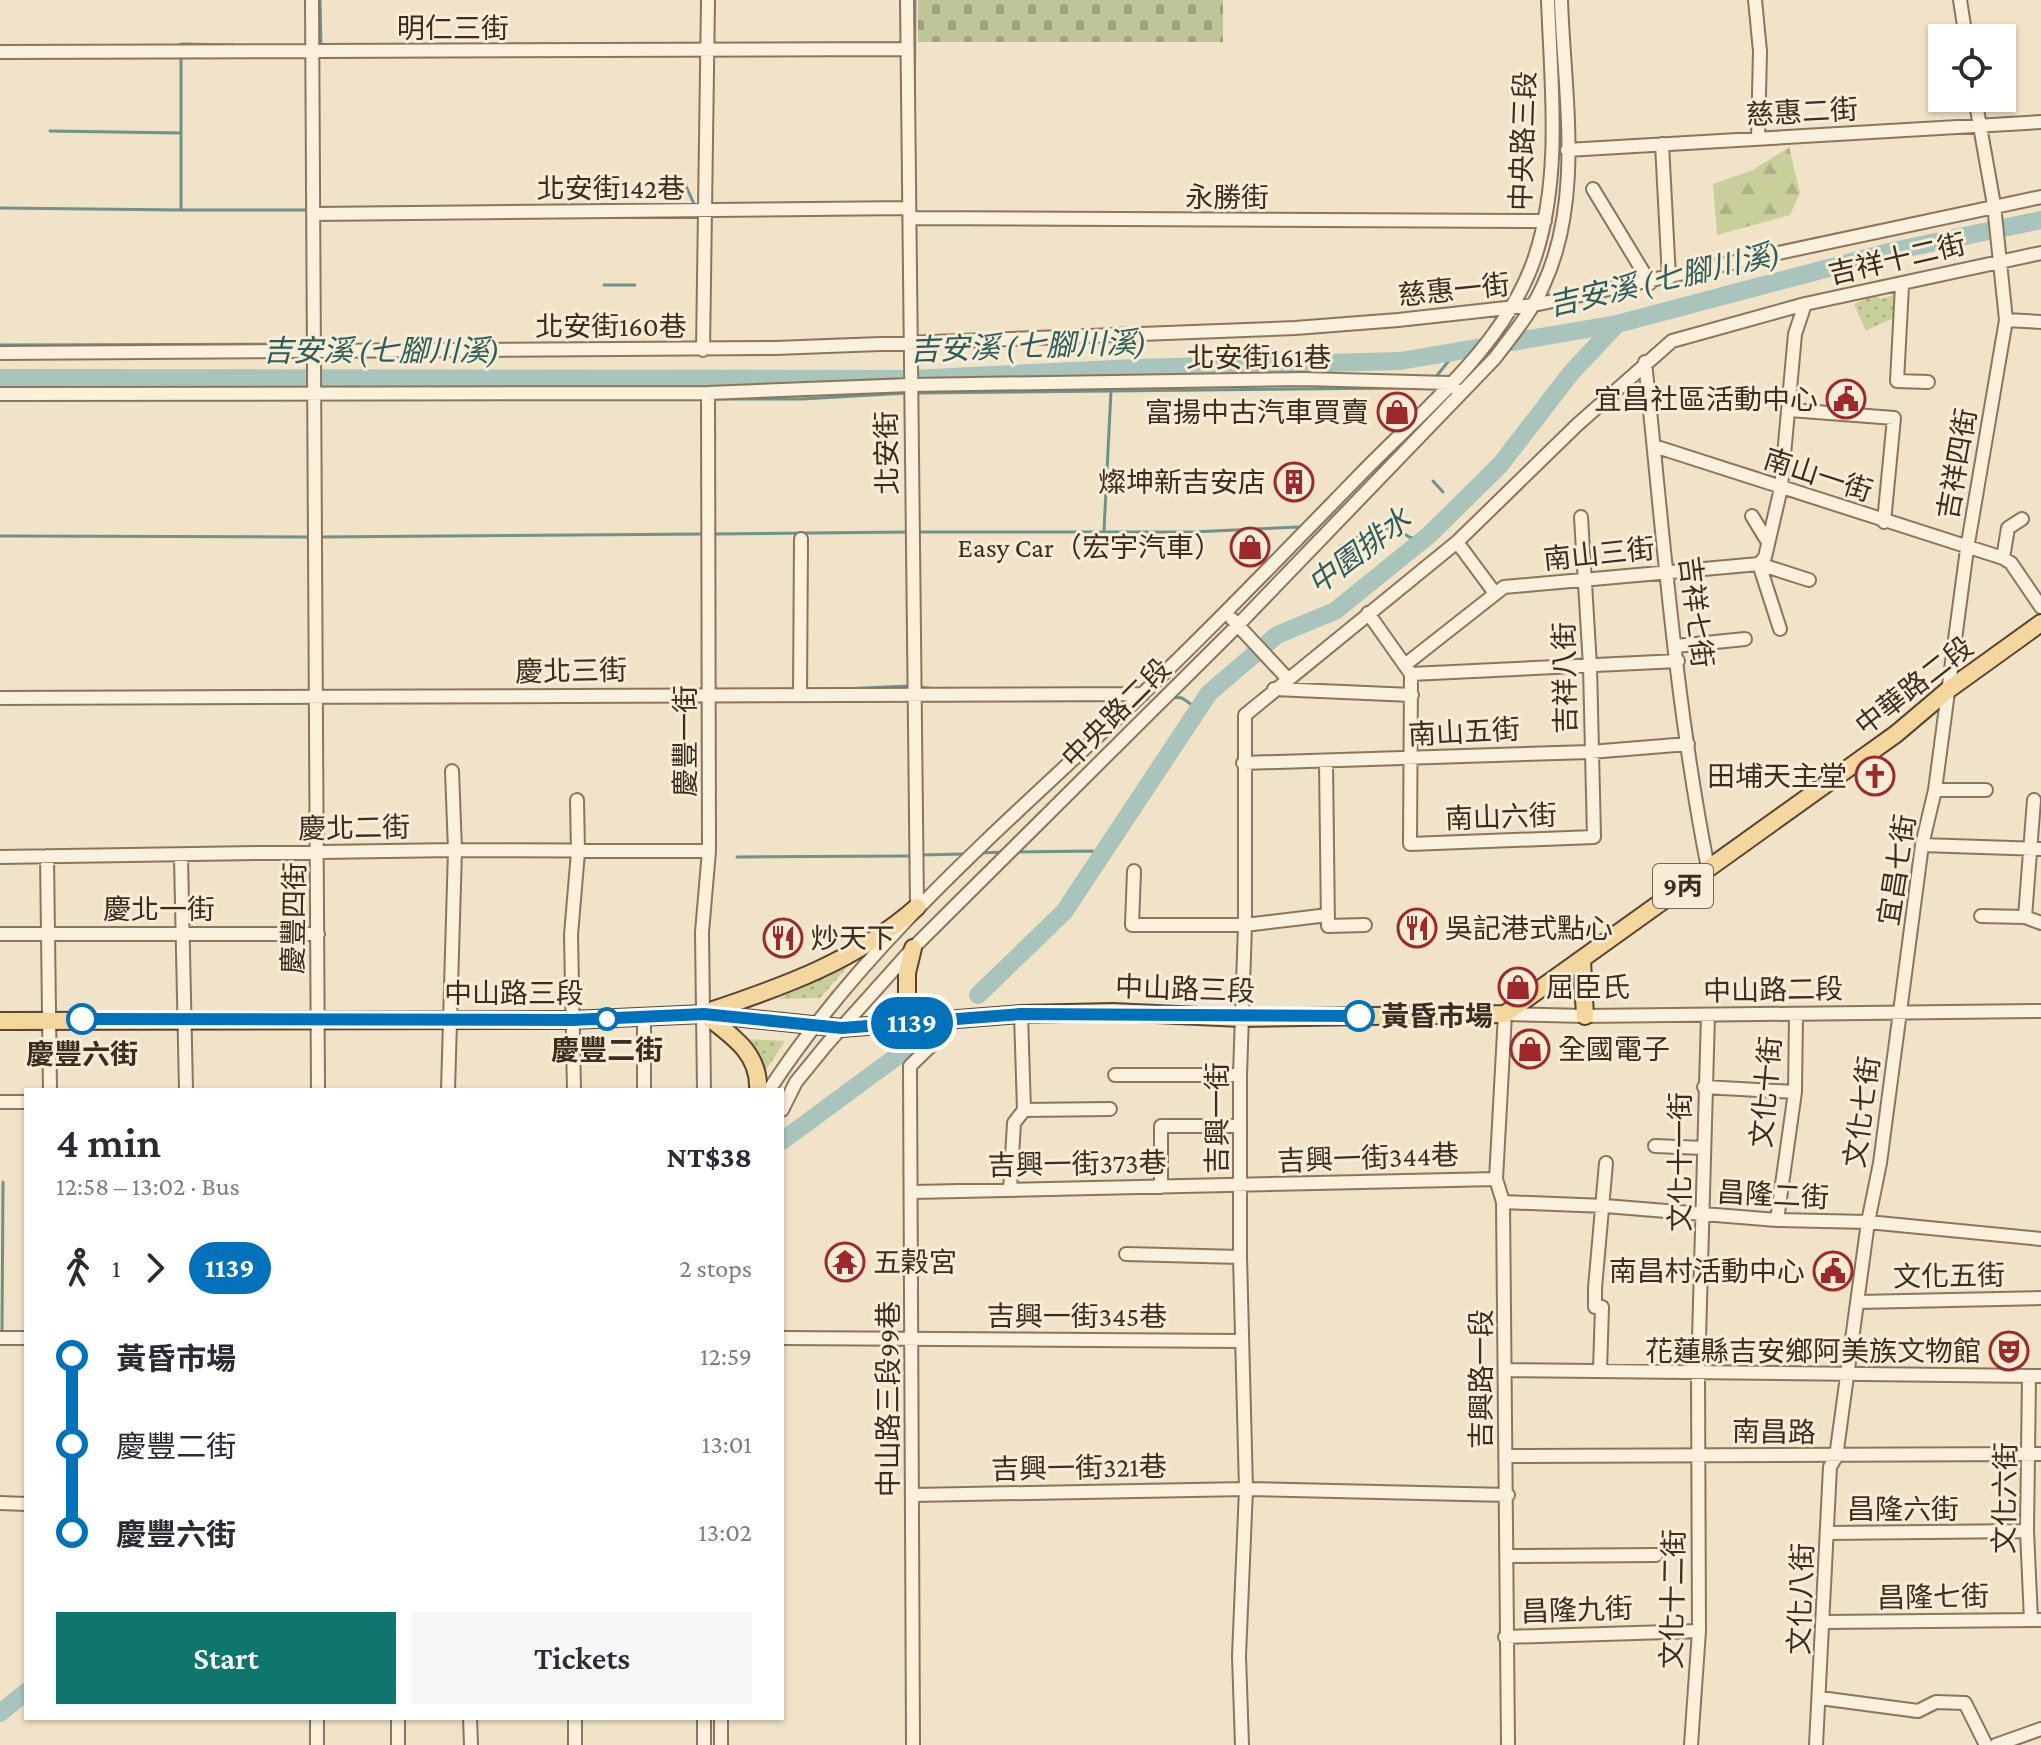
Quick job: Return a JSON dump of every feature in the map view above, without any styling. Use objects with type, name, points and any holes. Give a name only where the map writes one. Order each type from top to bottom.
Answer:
[{"type":"main road","name":"中華路二段","points":[[1505,1014],[1896,734],[1948,690],[2041,623]]},
{"type":"main road","points":[[704,1014],[786,986],[857,952],[888,933],[917,907]]},
{"type":"main road","points":[[907,1023],[907,973],[913,948]]},
{"type":"main road","points":[[1582,961],[1585,1016]]},
{"type":"main road","name":"中山路三段","points":[[0,1021],[184,1018],[572,1020],[704,1014],[816,1028],[842,1028],[1021,1014],[1113,1012],[1241,1018],[1505,1014]]},
{"type":"main road","points":[[704,1014],[732,1034],[753,1060],[758,1088]]},
{"type":"street","name":"慶豐四街","points":[[312,0],[318,1088]]},
{"type":"street","points":[[703,350],[708,0]]},
{"type":"street","name":"北安街","points":[[907,0],[917,907]]},
{"type":"street","name":"中央路三段","points":[[1466,367],[1511,309],[1534,260],[1545,221],[1552,142],[1548,0]]},
{"type":"street","name":"中央路三段","points":[[1495,358],[1531,310],[1551,267],[1562,223],[1567,150],[1561,0]]},
{"type":"street","points":[[1755,0],[1760,51],[1758,139]]},
{"type":"street","points":[[1960,0],[1964,24]]},
{"type":"street","name":"明仁三街","points":[[0,52],[313,48],[708,52],[906,49]]},
{"type":"street","name":"吉祥四街","points":[[1948,690],[1967,549],[2006,320],[1994,205],[1978,112]]},
{"type":"street","name":"慈惠二街","points":[[1567,150],[2041,122]]},
{"type":"street","points":[[1662,144],[1669,278]]},
{"type":"street","points":[[1593,189],[1650,283]]},
{"type":"street","name":"慈惠一街","points":[[909,346],[1295,328],[1511,309],[1531,310],[2041,197]]},
{"type":"street","name":"永勝街","points":[[909,213],[1545,221]]},
{"type":"street","name":"北安街142巷","points":[[314,214],[909,213]]},
{"type":"street","name":"吉祥十二街","points":[[1457,542],[1645,362],[1672,341],[1805,304],[1902,286],[2041,253]]},
{"type":"street","points":[[1902,286],[1897,381],[1928,382]]},
{"type":"street","points":[[1759,564],[1765,557],[1766,539],[1781,488],[1795,334],[1805,304]]},
{"type":"street","points":[[2006,320],[2041,322]]},
{"type":"street","name":"北安街160巷","points":[[0,353],[703,350],[909,346]]},
{"type":"street","name":"中央路二段","points":[[784,1106],[796,1082],[913,948],[1238,625],[1495,358]]},
{"type":"street","name":"吉祥七街","points":[[1645,362],[1688,744],[1708,868]]},
{"type":"street","name":"中央路二段","points":[[770,1088],[790,1056],[917,907],[1143,694],[1466,367]]},
{"type":"street","name":"北安街161巷","points":[[0,394],[708,393],[910,380],[1303,379],[1449,383]]},
{"type":"street","points":[[1449,383],[1461,393]]},
{"type":"street","name":"慶豐一街","points":[[704,1088],[702,932],[709,851],[710,693],[708,393]]},
{"type":"street","points":[[1790,410],[1894,418],[1884,522]]},
{"type":"street","name":"南山一街","points":[[1654,446],[1967,549],[2003,558]]},
{"type":"street","points":[[1752,516],[1766,539]]},
{"type":"street","name":"吉祥八街","points":[[1581,517],[1590,666],[1594,837]]},
{"type":"street","points":[[2022,519],[2008,528],[2003,558],[2011,563],[2041,607]]},
{"type":"street","points":[[800,695],[801,539]]},
{"type":"street","points":[[1408,669],[1494,592],[1457,542]]},
{"type":"street","name":"吉興一街","points":[[1242,1745],[1239,1656],[1246,1489],[1241,1341],[1240,1075],[1245,925],[1245,715],[1286,677],[1457,542]]},
{"type":"street","points":[[1759,564],[1809,580]]},
{"type":"street","points":[[1759,564],[1780,629]]},
{"type":"street","name":"南山三街","points":[[1494,592],[1504,587],[1759,564]]},
{"type":"street","points":[[1225,612],[1286,677]]},
{"type":"street","points":[[1368,613],[1408,669],[1412,695],[1412,759]]},
{"type":"street","points":[[1676,646],[1745,639]]},
{"type":"street","points":[[1408,669],[1678,661]]},
{"type":"street","points":[[1274,689],[1412,695]]},
{"type":"street","name":"宜昌七街","points":[[1900,1011],[1922,845],[1935,790],[1948,690]]},
{"type":"street","name":"慶北三街","points":[[0,698],[710,693],[1143,694]]},
{"type":"street","name":"南山五街","points":[[1243,763],[1412,759],[1507,752],[1590,752],[1688,744]]},
{"type":"street","name":"南山六街","points":[[1412,759],[1410,844],[1594,837]]},
{"type":"street","points":[[1326,762],[1328,926],[1365,925]]},
{"type":"street","points":[[448,1088],[455,850],[452,771]]},
{"type":"street","points":[[1935,790],[1986,790]]},
{"type":"street","points":[[574,1088],[572,897],[578,852],[577,800]]},
{"type":"street","points":[[2025,917],[2036,849],[2034,800]]},
{"type":"street","points":[[1922,845],[2036,849]]},
{"type":"street","name":"慶北二街","points":[[0,857],[181,857],[319,851],[709,851]]},
{"type":"street","points":[[47,856],[50,1088]]},
{"type":"street","points":[[181,857],[186,1088]]},
{"type":"street","points":[[1134,871],[1132,925],[1245,925],[1328,915]]},
{"type":"street","points":[[1981,916],[2025,917],[2041,923]]},
{"type":"street","name":"慶北一街","points":[[0,934],[318,934]]},
{"type":"street","name":"文化七街","points":[[1836,1457],[1900,1011]]},
{"type":"street","name":"中山路二段","points":[[1505,1014],[1796,1015],[2041,1011]]},
{"type":"street","points":[[1010,1189],[1014,1123],[1024,1110],[1021,1014]]},
{"type":"street","name":"吉興路一段","points":[[1505,1014],[1496,1179],[1503,1202],[1507,1370],[1505,1456],[1509,1556],[1505,1637],[1508,1745]]},
{"type":"street","name":"文化十一街","points":[[1701,1454],[1698,1374],[1705,1216],[1704,1087],[1708,1015]]},
{"type":"street","name":"文化十街","points":[[1777,1220],[1795,1092],[1796,1015]]},
{"type":"street","points":[[644,1017],[644,1088]]},
{"type":"street","name":"中山路三段99巷","points":[[913,1745],[913,1192],[910,1066],[944,1033],[946,1020]]},
{"type":"street","points":[[1115,1075],[1240,1075]]},
{"type":"street","points":[[1704,1087],[1795,1092]]},
{"type":"street","points":[[0,1102],[24,1102]]},
{"type":"street","points":[[1024,1110],[1110,1109]]},
{"type":"street","points":[[1161,1187],[1161,1126],[1240,1126]]},
{"type":"street","points":[[1655,1146],[1704,1148]]},
{"type":"street","points":[[1600,1370],[1602,1307],[1595,1307],[1595,1288],[1605,1206],[1606,1163]]},
{"type":"street","name":"吉興一街344巷","points":[[1241,1186],[1496,1179]]},
{"type":"street","name":"吉興一街373巷","points":[[913,1192],[1241,1186]]},
{"type":"street","name":"昌隆二街","points":[[1503,1202],[1605,1206],[1777,1220],[1868,1222],[2041,1239]]},
{"type":"street","points":[[1126,1254],[1240,1257]]},
{"type":"street","name":"文化五街","points":[[1858,1302],[2041,1298]]},
{"type":"street","points":[[0,1338],[24,1338]]},
{"type":"street","name":"吉興一街345巷","points":[[784,1338],[1241,1341]]},
{"type":"street","points":[[1507,1370],[2035,1376]]},
{"type":"street","name":"文化六街","points":[[2035,1376],[2036,1454],[2027,1531],[2036,1620]]},
{"type":"street","name":"文化十二街","points":[[1691,1745],[1699,1631],[1696,1551],[1701,1454]]},
{"type":"street","name":"南昌路","points":[[1505,1456],[2036,1454]]},
{"type":"street","name":"文化八街","points":[[1816,1745],[1825,1622],[1830,1467],[1836,1457]]},
{"type":"street","name":"吉興一街321巷","points":[[913,1495],[1246,1489],[1508,1495]]},
{"type":"street","points":[[0,1503],[24,1504]]},
{"type":"street","name":"昌隆六街","points":[[1827,1533],[2027,1531]]},
{"type":"street","points":[[1509,1556],[1656,1555]]},
{"type":"street","name":"昌隆七街","points":[[1825,1622],[2036,1620]]},
{"type":"street","name":"昌隆九街","points":[[1505,1637],[1699,1631]]},
{"type":"street","points":[[1820,1698],[1918,1711],[1936,1702],[1965,1703],[1986,1745]]},
{"type":"street","points":[[317,1720],[317,1745]]},
{"type":"street","points":[[398,1720],[398,1745]]},
{"type":"street","points":[[470,1720],[471,1745]]},
{"type":"street","points":[[575,1720],[575,1745]]},
{"type":"street","points":[[704,1720],[704,1745]]},
{"type":"street","points":[[721,1720],[721,1745]]},
{"type":"street","points":[[1996,1745],[2041,1729]]},
{"type":"green space","points":[[918,0],[1223,0],[1223,42],[918,42]]},
{"type":"green space","points":[[1789,147],[1800,193],[1790,215],[1717,235],[1713,184],[1753,170]]},
{"type":"green space","points":[[1896,294],[1897,316],[1866,331],[1854,304],[1875,295],[1881,299]]},
{"type":"green space","points":[[851,963],[820,998],[778,999]]},
{"type":"green space","points":[[746,1039],[785,1041],[764,1073]]},
{"type":"waterway","points":[[320,0],[321,47]]},
{"type":"waterway","points":[[914,141],[915,0]]},
{"type":"waterway","points":[[181,48],[181,44],[234,45]]},
{"type":"waterway","points":[[0,208],[181,210],[181,55]]},
{"type":"waterway","points":[[50,131],[181,133]]},
{"type":"waterway","points":[[682,183],[695,206]]},
{"type":"waterway","points":[[181,210],[309,210]]},
{"type":"waterway","name":"吉安溪 (七腳川溪)","points":[[0,378],[912,379],[1135,368],[1400,361],[1617,324],[1893,251],[2041,220]]},
{"type":"waterway","points":[[604,285],[635,285]]},
{"type":"waterway","name":"中園排水","points":[[978,995],[1064,912],[1209,693],[1277,635],[1335,611],[1429,535],[1500,465],[1571,373],[1617,324]]},
{"type":"waterway","points":[[0,345],[304,344]]},
{"type":"waterway","points":[[1435,378],[1455,353]]},
{"type":"waterway","points":[[916,393],[1404,388]]},
{"type":"waterway","points":[[1104,530],[1111,391]]},
{"type":"waterway","points":[[712,399],[802,399],[908,393]]},
{"type":"waterway","points":[[624,399],[704,399]]},
{"type":"waterway","points":[[1433,481],[1443,492]]},
{"type":"waterway","points":[[917,532],[1193,532],[1299,527]]},
{"type":"waterway","points":[[1340,546],[1367,532],[1383,528],[1411,538],[1429,535]]},
{"type":"waterway","points":[[713,534],[910,532]]},
{"type":"waterway","points":[[318,537],[706,534]]},
{"type":"waterway","points":[[0,536],[309,537]]},
{"type":"waterway","points":[[841,689],[910,686]]},
{"type":"waterway","points":[[917,687],[938,689]]},
{"type":"waterway","points":[[1173,697],[1182,698],[1198,709]]},
{"type":"waterway","points":[[1016,852],[1092,851],[1099,856]]},
{"type":"waterway","points":[[980,853],[1005,852]]},
{"type":"waterway","points":[[920,855],[965,854]]},
{"type":"waterway","points":[[737,857],[913,856]]},
{"type":"waterway","name":"中園排水","points":[[784,1140],[915,1043]]},
{"type":"waterway","points":[[2,1334],[3,1182]]},
{"type":"waterway","name":"中園排水","points":[[0,1713],[24,1694]]},
{"type":"bus line","name":"1139","points":[[82,1019],[572,1020],[704,1014],[816,1028],[842,1028],[1021,1014],[1113,1012],[1241,1018],[1359,1016]]},
{"type":"place","name":"宜昌社區活動中心","points":[[1846,399]]},
{"type":"place","name":"富揚中古汽車買賣","points":[[1397,412]]},
{"type":"place","name":"燦坤新吉安店","points":[[1294,482]]},
{"type":"place","name":"Easy Car（宏宇汽車）","points":[[1250,547]]},
{"type":"place","name":"田埔天主堂","points":[[1875,776]]},
{"type":"place","name":"吳記港式點心","points":[[1417,928]]},
{"type":"place","name":"炒天下","points":[[783,938]]},
{"type":"place","name":"屈臣氏","points":[[1518,987]]},
{"type":"place","name":"黃昏市場","points":[[1359,1016]]},
{"type":"place","name":"慶豐六街","points":[[82,1019]]},
{"type":"place","name":"慶豐二街","points":[[607,1019]]},
{"type":"place","name":"全國電子","points":[[1530,1049]]},
{"type":"place","name":"五榖宮","points":[[845,1262]]},
{"type":"place","name":"南昌村活動中心","points":[[1833,1271]]},
{"type":"place","name":"花蓮縣吉安鄉阿美族文物館","points":[[2009,1351]]}]
